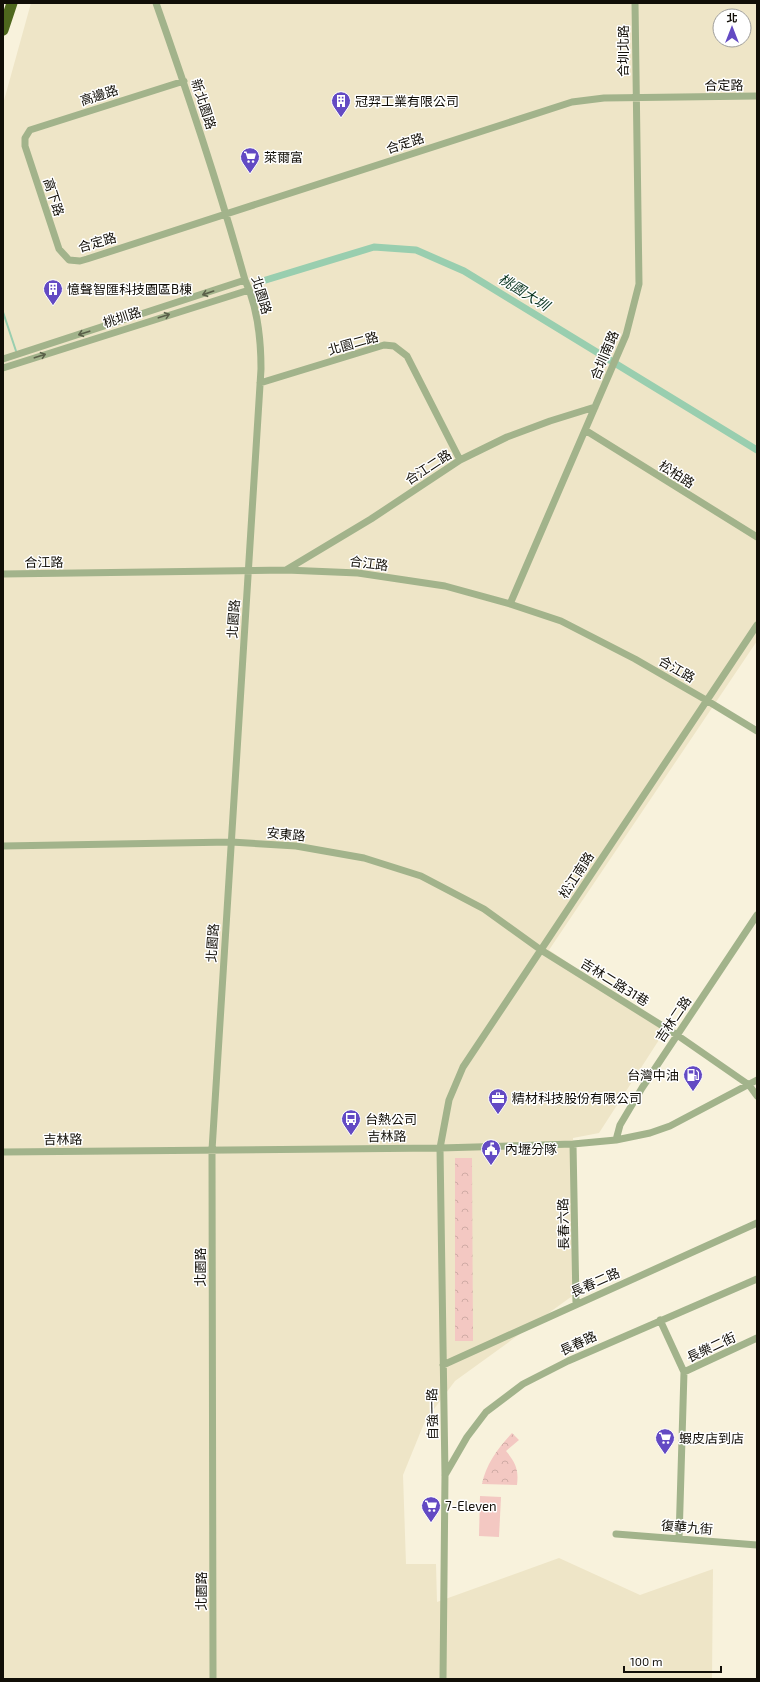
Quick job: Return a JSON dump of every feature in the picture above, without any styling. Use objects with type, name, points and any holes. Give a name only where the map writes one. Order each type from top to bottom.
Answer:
[{"type":"highway","points":[[3,30],[12,3]]},
{"type":"street","name":"新北園路","points":[[156,3],[184,81],[226,214]]},
{"type":"street","name":"合圳北路","points":[[635,3],[635,98]]},
{"type":"street","name":"高邊路","points":[[25,138],[30,130],[184,81]]},
{"type":"street","name":"合定路","points":[[69,260],[80,261],[87,259],[572,102],[604,98],[757,96]]},
{"type":"street","name":"合圳南路","points":[[510,604],[618,355],[626,335],[639,284],[635,98]]},
{"type":"street","name":"高下路","points":[[25,138],[25,146],[59,250],[69,260]]},
{"type":"street","name":"北園路","points":[[213,1679],[212,1150],[249,571],[261,346],[258,324],[249,290],[226,214]]},
{"type":"street","name":"桃圳路","points":[[3,359],[245,280]]},
{"type":"street","name":"桃圳路","points":[[3,368],[249,290]]},
{"type":"street","name":"北園二路","points":[[260,383],[384,345],[394,346],[406,356],[460,460]]},
{"type":"street","name":"合江二路","points":[[286,570],[371,519],[460,460],[507,437],[550,420],[595,407]]},
{"type":"street","name":"松柏路","points":[[585,430],[757,537]]},
{"type":"street","name":"合江路","points":[[3,574],[286,570],[365,574],[445,586],[510,604],[562,621],[635,659],[757,731]]},
{"type":"street","name":"松江南路","points":[[440,1148],[449,1100],[462,1067],[757,625]]},
{"type":"street","name":"安東路","points":[[3,846],[231,842],[296,846],[364,858],[421,876],[484,909],[541,950]]},
{"type":"street","name":"吉林二路","points":[[616,1140],[620,1125],[677,1035],[757,915]]},
{"type":"street","name":"吉林二路31巷","points":[[541,950],[677,1035],[749,1085],[757,1096]]},
{"type":"street","name":"吉林路","points":[[3,1152],[440,1148],[573,1144],[616,1140],[650,1133],[670,1126],[757,1080]]},
{"type":"street","name":"長春六路","points":[[573,1144],[576,1303]]},
{"type":"street","name":"自強一路","points":[[440,1148],[445,1475],[444,1679]]},
{"type":"street","name":"長春二路","points":[[443,1365],[576,1303],[757,1223]]},
{"type":"street","name":"長春路","points":[[445,1475],[472,1431],[486,1412],[502,1398],[523,1384],[568,1361],[757,1279]]},
{"type":"street","name":"長樂二街","points":[[660,1320],[684,1372],[757,1338]]},
{"type":"street","points":[[679,1539],[684,1372]]},
{"type":"street","name":"復華九街","points":[[616,1534],[757,1545]]},
{"type":"shaded area","points":[[31,3],[757,3],[757,641],[549,950],[666,1029],[599,1133],[573,1138],[575,1294],[455,1381],[425,1421],[403,1475],[406,1564],[436,1564],[437,1602],[559,1558],[640,1595],[713,1569],[712,1679],[3,1679],[3,104]]},
{"type":"green space","points":[[455,1158],[472,1158],[473,1341],[455,1341]]},
{"type":"green space","points":[[512,1433],[519,1440],[506,1451],[516,1466],[517,1485],[482,1484],[486,1470],[493,1457]]},
{"type":"green space","points":[[480,1496],[501,1497],[499,1537],[479,1536]]},
{"type":"waterway","name":"桃園大圳","points":[[256,283],[374,247],[416,250],[464,271],[757,450]]},
{"type":"waterway","points":[[3,312],[16,351]]},
{"type":"place","name":"冠羿工業有限公司","points":[[341,118]]},
{"type":"place","name":"萊爾富","points":[[250,174]]},
{"type":"place","name":"憶聲智匯科技園區B棟","points":[[53,306]]},
{"type":"place","name":"台灣中油","points":[[693,1092]]},
{"type":"place","name":"精材科技股份有限公司","points":[[498,1115]]},
{"type":"place","name":"台熱公司","points":[[351,1136]]},
{"type":"place","name":"內壢分隊","points":[[491,1166]]},
{"type":"place","name":"蝦皮店到店","points":[[665,1455]]},
{"type":"place","name":"7-Eleven","points":[[431,1523]]}]
